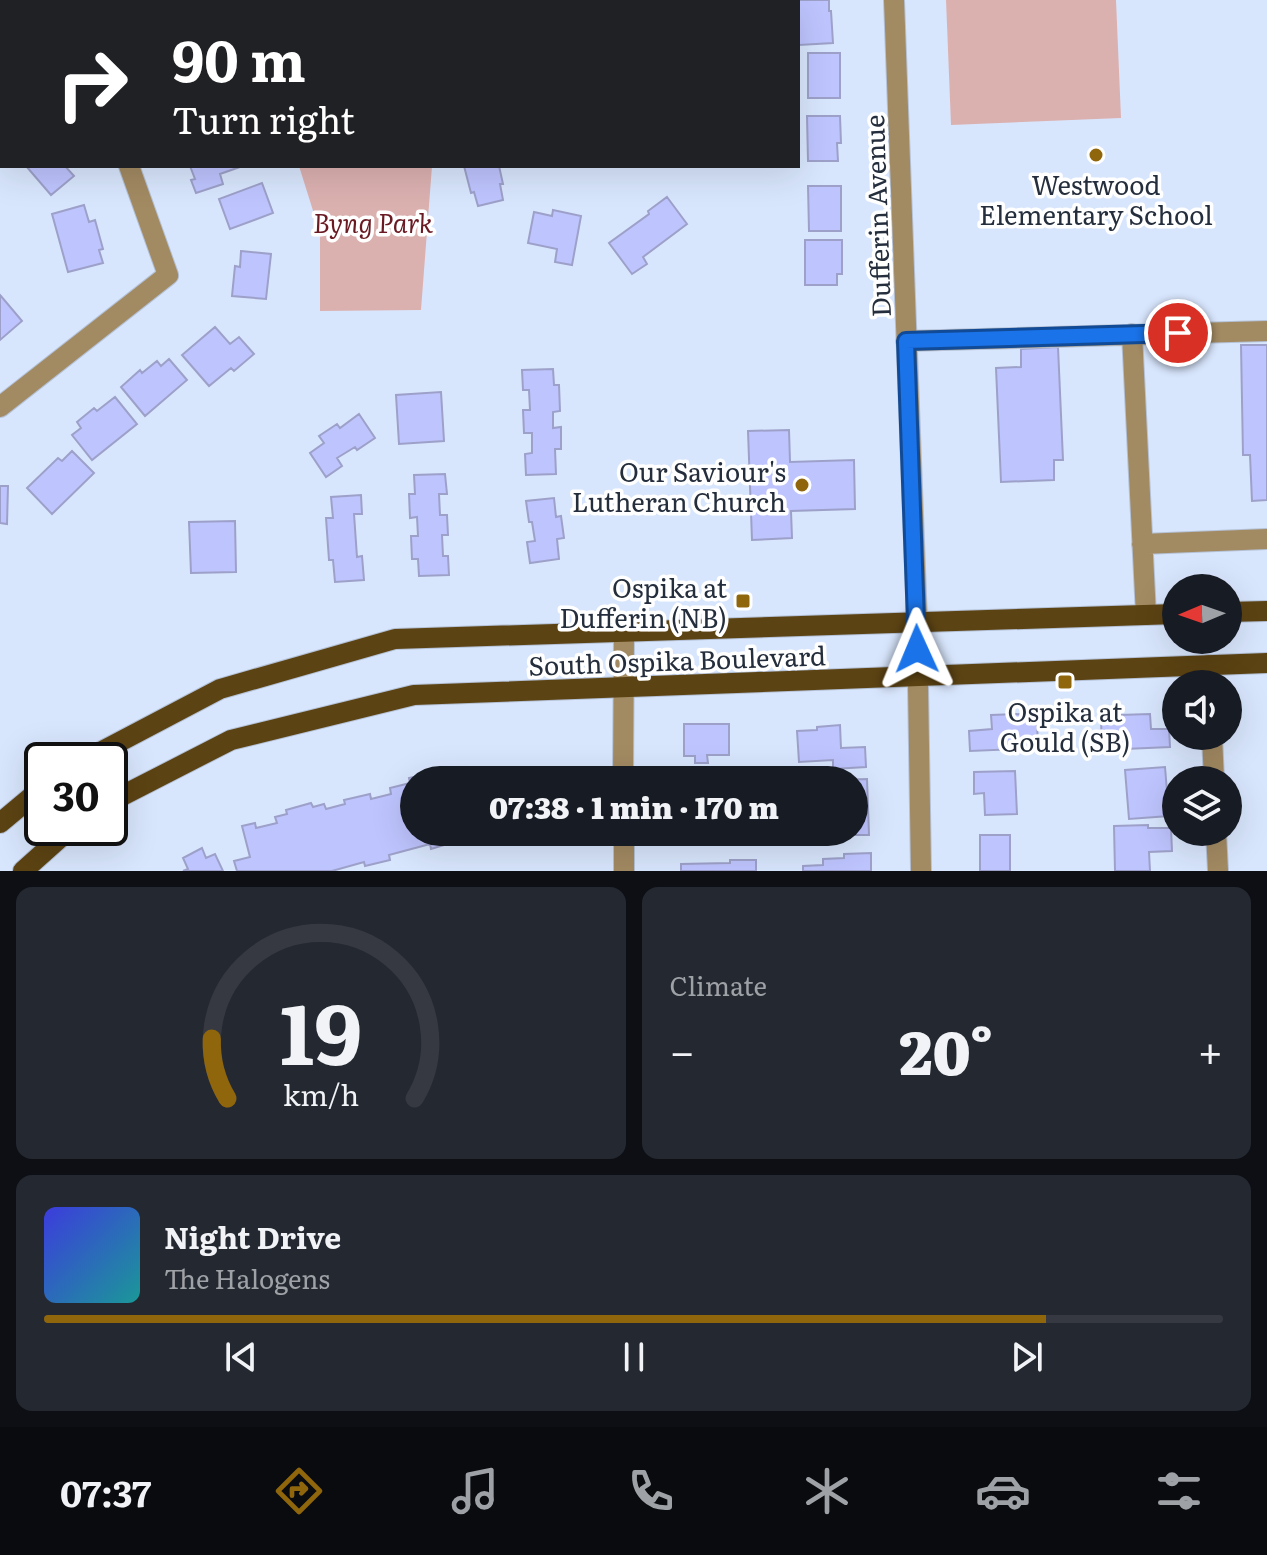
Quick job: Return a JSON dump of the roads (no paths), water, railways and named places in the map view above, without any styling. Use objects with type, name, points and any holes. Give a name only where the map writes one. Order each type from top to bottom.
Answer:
[{"type":"main road","points":[[1242,612],[1267,611]]},
{"type":"main road","name":"South Ospika Boulevard","points":[[119,742],[220,689],[395,639],[1162,614]]},
{"type":"main road","name":"South Ospika Boulevard","points":[[1234,670],[1267,663]]},
{"type":"main road","name":"South Ospika Boulevard","points":[[128,793],[231,740],[414,695],[917,676],[1162,675]]},
{"type":"main road","points":[[0,823],[24,803]]},
{"type":"main road","points":[[23,871],[51,846]]},
{"type":"street","name":"Dufferin Avenue","points":[[894,0],[917,622],[921,871]]},
{"type":"street","points":[[0,407],[168,275],[130,168]]},
{"type":"street","points":[[906,341],[1267,331]]},
{"type":"street","points":[[1132,334],[1146,615]]},
{"type":"street","points":[[1142,544],[1267,539]]},
{"type":"street","points":[[623,766],[624,631]]},
{"type":"street","points":[[624,846],[624,871]]},
{"type":"street","points":[[1217,846],[1218,871]]},
{"type":"place","name":"Westwood Elementary School","points":[[1096,155]]},
{"type":"place","name":"Our Saviour's Lutheran Church","points":[[802,485]]},
{"type":"place","name":"Ospika at Dufferin (NB)","points":[[743,601]]},
{"type":"place","name":"Ospika at Gould (SB)","points":[[1065,682]]},
{"type":"park label","name":"Byng Park","points":[[373,221]]}]
